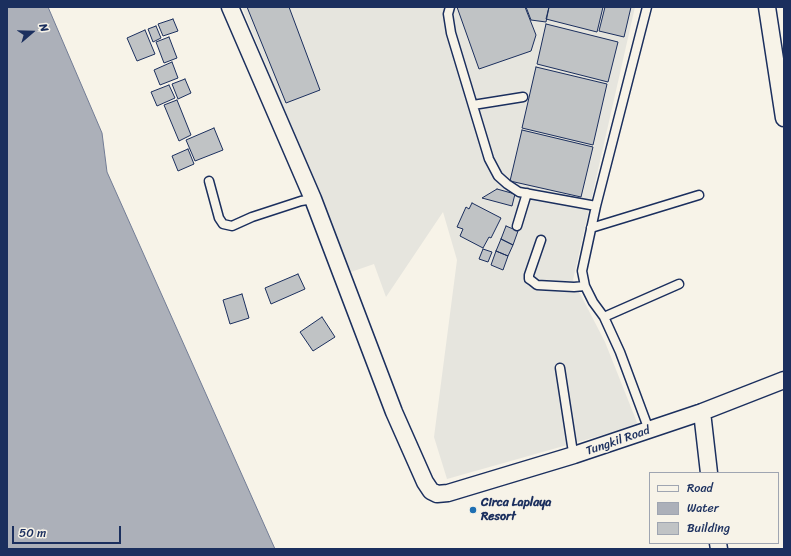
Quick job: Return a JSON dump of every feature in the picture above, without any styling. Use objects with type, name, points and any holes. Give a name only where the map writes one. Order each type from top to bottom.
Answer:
[{"type":"street","points":[[230,7],[313,199]]},
{"type":"street","points":[[767,7],[784,118]]},
{"type":"street","name":"Tungkil Road","points":[[313,199],[394,412],[425,482],[431,491],[437,494],[448,493],[574,456],[702,412],[784,380]]},
{"type":"street","points":[[702,412],[709,472]]},
{"type":"lane","points":[[450,7],[448,14],[451,33],[489,159],[498,176],[519,192],[596,206]]},
{"type":"lane","points":[[647,7],[596,206],[582,271],[585,286],[593,302],[604,317],[620,352],[649,430]]},
{"type":"lane","points":[[473,105],[523,97]]},
{"type":"lane","points":[[209,181],[219,218],[223,224],[232,226],[252,217],[294,203],[313,199]]},
{"type":"lane","points":[[517,226],[527,193]]},
{"type":"lane","points":[[591,228],[699,195]]},
{"type":"lane","points":[[541,240],[529,279],[537,284],[574,287],[585,286]]},
{"type":"lane","points":[[604,317],[679,284]]},
{"type":"lane","points":[[560,368],[574,456]]},
{"type":"shaded area","points":[[242,7],[635,7],[573,280],[605,342],[638,425],[447,479],[434,437],[457,260],[443,212],[386,297],[374,264],[351,272]]},
{"type":"water","points":[[7,7],[48,7],[102,133],[107,172],[275,549],[7,549]]},
{"type":"building","points":[[247,7],[289,7],[320,90],[286,103]]},
{"type":"building","points":[[457,7],[525,7],[536,35],[531,51],[479,69]]},
{"type":"building","points":[[526,7],[549,7],[546,22],[531,20]]},
{"type":"building","points":[[549,7],[603,7],[597,32],[546,19]]},
{"type":"building","points":[[605,7],[631,7],[624,37],[599,31]]},
{"type":"building","points":[[173,19],[178,31],[163,36],[158,24]]},
{"type":"building","points":[[546,24],[618,42],[608,82],[537,64]]},
{"type":"building","points":[[156,26],[161,38],[153,42],[148,29]]},
{"type":"building","points":[[145,30],[155,54],[137,61],[127,38]]},
{"type":"building","points":[[169,37],[177,58],[164,63],[156,42]]},
{"type":"building","points":[[172,62],[178,78],[160,85],[154,70]]},
{"type":"building","points":[[536,67],[607,84],[593,145],[522,128]]},
{"type":"building","points":[[185,79],[191,93],[178,99],[172,84]]},
{"type":"building","points":[[169,85],[175,98],[157,106],[151,92]]},
{"type":"building","points":[[177,100],[191,135],[179,141],[164,105]]},
{"type":"building","points":[[214,128],[223,150],[195,161],[186,140]]},
{"type":"building","points":[[522,130],[593,147],[581,197],[510,181]]},
{"type":"building","points":[[188,149],[194,164],[178,171],[172,156]]},
{"type":"building","points":[[497,189],[515,194],[512,206],[482,198]]},
{"type":"building","points":[[472,203],[501,218],[491,238],[489,237],[483,248],[460,236],[463,229],[457,227],[466,207],[469,209]]},
{"type":"building","points":[[506,226],[518,231],[513,245],[501,239]]},
{"type":"building","points":[[501,239],[513,245],[508,256],[496,251]]},
{"type":"building","points":[[483,249],[492,252],[488,262],[479,259]]},
{"type":"building","points":[[496,251],[508,256],[503,270],[491,265]]},
{"type":"building","points":[[298,274],[305,289],[271,304],[265,288]]},
{"type":"building","points":[[242,294],[249,318],[230,324],[223,300]]},
{"type":"building","points":[[322,317],[335,337],[313,351],[300,332]]},
{"type":"place","name":"Circa Laplaya Resort","points":[[473,510]]}]
